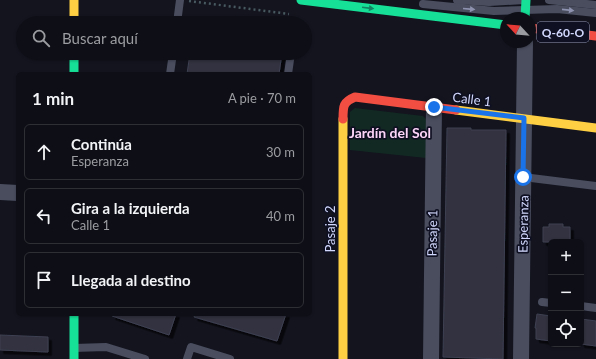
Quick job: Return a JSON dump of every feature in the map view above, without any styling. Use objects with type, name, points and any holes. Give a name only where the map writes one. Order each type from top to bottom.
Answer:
[{"type":"street","points":[[74,0],[74,16]]},
{"type":"street","points":[[301,0],[500,24]]},
{"type":"street","name":"Q-60-O","points":[[536,29],[596,36]]},
{"type":"street","name":"Esperanza","points":[[522,359],[525,48]]},
{"type":"street","points":[[74,60],[74,72]]},
{"type":"street","name":"Calle 1","points":[[347,100],[356,97],[596,128]]},
{"type":"street","name":"Pasaje 2","points":[[343,359],[343,107],[347,100]]},
{"type":"street","name":"Pasaje 1","points":[[431,359],[434,107]]},
{"type":"street","points":[[0,192],[16,193]]},
{"type":"street","points":[[74,316],[74,359]]},
{"type":"lane","points":[[178,16],[180,0]]},
{"type":"lane","points":[[457,0],[596,13]]},
{"type":"lane","points":[[526,7],[529,0]]},
{"type":"lane","points":[[549,0],[596,5]]},
{"type":"lane","points":[[418,3],[494,11],[526,7]]},
{"type":"lane","points":[[170,72],[172,60]]},
{"type":"lane","points":[[288,72],[290,60]]},
{"type":"lane","points":[[523,177],[596,186]]},
{"type":"lane","points":[[542,302],[548,303]]},
{"type":"lane","points":[[584,306],[596,308]]},
{"type":"lane","points":[[74,348],[106,347],[145,359]]},
{"type":"lane","points":[[187,359],[191,347],[230,359]]},
{"type":"green space","points":[[355,108],[423,116],[427,120],[426,158],[350,150],[350,112]]},
{"type":"building","points":[[189,60],[281,60],[279,72],[187,72]]},
{"type":"building","points":[[447,128],[506,130],[503,359],[443,357]]},
{"type":"building","points":[[549,224],[563,224],[563,227],[570,227],[570,239],[548,239],[548,242],[543,242],[543,227],[549,227]]},
{"type":"building","points":[[537,314],[548,316],[548,341],[536,339],[535,328]]},
{"type":"building","points":[[112,316],[175,316],[169,335]]},
{"type":"building","points":[[194,316],[285,316],[277,341]]},
{"type":"building","points":[[584,319],[596,321],[596,346],[584,344]]},
{"type":"building","points":[[0,335],[48,337],[48,352],[0,350]]},
{"type":"traffic: fast","points":[[301,0],[500,24]]},
{"type":"traffic: fast","points":[[525,12],[526,0]]},
{"type":"traffic: fast","points":[[74,60],[74,72]]},
{"type":"traffic: fast","points":[[74,316],[74,359]]},
{"type":"traffic: slow","points":[[74,0],[74,16]]},
{"type":"traffic: slow","points":[[456,110],[596,128]]},
{"type":"traffic: slow","points":[[343,119],[343,359]]},
{"type":"traffic: jam","points":[[536,29],[596,36]]},
{"type":"traffic: jam","points":[[343,119],[344,105],[355,97],[456,110]]},
{"type":"district","name":"Jardín del Sol","points":[[390,132]]},
{"type":"route","points":[[434,107],[524,118],[523,177]]}]
